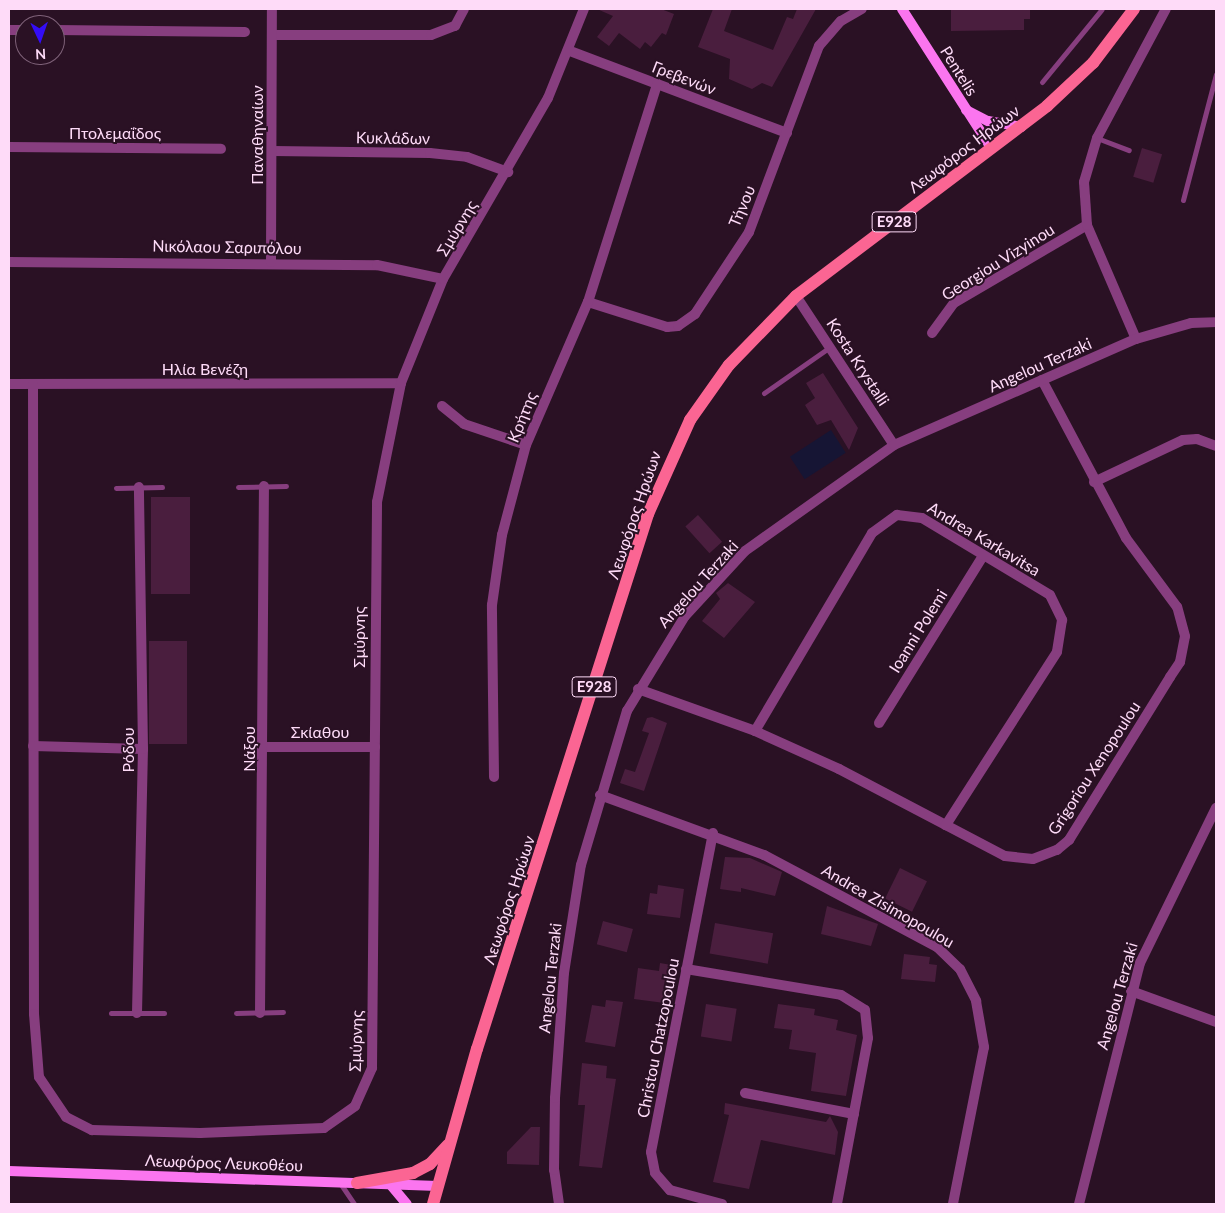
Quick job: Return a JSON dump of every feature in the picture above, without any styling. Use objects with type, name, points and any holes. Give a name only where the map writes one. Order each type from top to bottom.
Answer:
[{"type":"main road","name":"Pentelis","points":[[902,9],[992,149]]},
{"type":"main road","name":"Λεωφόρος Ηρώων","points":[[432,1204],[658,487],[675,448],[707,394],[756,334],[796,296],[1021,127],[1079,77],[1134,9]]},
{"type":"main road","points":[[965,109],[988,121],[1021,127]]},
{"type":"main road","points":[[357,1184],[413,1172],[430,1164],[451,1140]]},
{"type":"main road","name":"Λεωφόρος Λευκοθέου","points":[[9,1171],[438,1186]]},
{"type":"main road","points":[[390,1184],[407,1204]]},
{"type":"street","name":"Παναθηναίων","points":[[270,262],[273,151],[272,9]]},
{"type":"street","points":[[272,35],[431,35],[456,26],[464,9]]},
{"type":"street","name":"Σμύρνης","points":[[33,384],[35,1059],[44,1089],[66,1117],[92,1130],[111,1133],[303,1131],[324,1128],[355,1106],[372,1068],[377,502],[401,383],[443,279],[508,172],[570,51],[584,9]]},
{"type":"street","name":"Τήνου","points":[[588,302],[667,327],[687,322],[749,232],[819,46],[841,22],[862,9]]},
{"type":"street","points":[[1136,340],[1087,225],[1084,182],[1097,138],[1166,9]]},
{"type":"street","points":[[65,30],[245,32]]},
{"type":"street","name":"Γρεβενών","points":[[570,51],[787,133]]},
{"type":"street","name":"Κρήτης","points":[[494,777],[495,567],[526,446],[588,302],[657,84]]},
{"type":"street","name":"Πτολεμαΐδος","points":[[9,148],[221,149]]},
{"type":"street","name":"Κυκλάδων","points":[[273,151],[430,153],[467,157],[508,172]]},
{"type":"street","name":"Georgiou Vizyinou","points":[[932,333],[954,303],[1087,225]]},
{"type":"street","name":"Νικόλαου Σαριπόλου","points":[[9,262],[270,262],[401,268],[443,279]]},
{"type":"street","name":"Kosta Krystalli","points":[[796,296],[894,445]]},
{"type":"street","name":"Angelou Terzaki","points":[[559,1204],[553,1140],[564,973],[581,865],[600,795],[638,689],[685,616],[745,552],[894,445],[1136,340],[1190,323],[1216,322]]},
{"type":"street","name":"Grigoriou Xenopoulou","points":[[638,689],[755,731],[1005,856],[1033,859],[1057,850],[1069,840],[1180,662],[1185,636],[1177,607],[1126,538],[1094,482],[1042,380]]},
{"type":"street","name":"Ηλία Βενέζη","points":[[9,384],[401,383]]},
{"type":"street","points":[[442,406],[464,424],[526,446]]},
{"type":"street","points":[[1094,482],[1183,440],[1197,439],[1216,446]]},
{"type":"street","name":"Νάξου","points":[[260,1013],[265,747],[264,486]]},
{"type":"street","name":"Ρόδου","points":[[136,1013],[143,749],[139,487]]},
{"type":"street","name":"Andrea Karkavitsa","points":[[755,731],[881,523],[897,515],[916,515],[1050,595],[1059,609],[1063,632],[1057,652],[946,825]]},
{"type":"street","name":"Ioanni Polemi","points":[[879,723],[984,556]]},
{"type":"street","points":[[33,746],[143,749]]},
{"type":"street","name":"Σκίαθου","points":[[265,747],[375,747]]},
{"type":"street","name":"Andrea Zisimopoulou","points":[[600,795],[714,833],[866,907],[937,947],[960,969],[976,1001],[984,1047],[953,1204]]},
{"type":"street","name":"Angelou Terzaki","points":[[1079,1204],[1131,991],[1150,937],[1216,808]]},
{"type":"street","name":"Christou Chatzopoulou","points":[[714,833],[686,969],[652,1162],[670,1190],[722,1204]]},
{"type":"street","points":[[686,969],[841,995],[858,1003],[868,1028],[837,1204]]},
{"type":"street","points":[[1131,991],[1216,1022]]},
{"type":"street","points":[[745,1093],[854,1114]]},
{"type":"lane","points":[[1042,82],[1102,9]]},
{"type":"lane","points":[[1183,200],[1216,74]]},
{"type":"lane","points":[[1097,138],[1129,150]]},
{"type":"lane","points":[[764,393],[831,347]]},
{"type":"lane","points":[[238,486],[286,486]]},
{"type":"lane","points":[[116,488],[162,487]]},
{"type":"lane","points":[[236,1013],[283,1012]]},
{"type":"lane","points":[[111,1013],[164,1013]]},
{"type":"lane","points":[[340,1183],[354,1204]]},
{"type":"shaded area","points":[[831,430],[846,453],[805,479],[790,457]]},
{"type":"building","points":[[597,9],[661,9],[674,14],[666,35],[662,33],[651,47],[645,42],[640,49],[619,33],[609,46],[597,37],[613,16]]},
{"type":"building","points":[[713,9],[732,9],[724,31],[773,50],[787,17],[793,19],[797,9],[816,9],[772,87],[762,83],[752,89],[729,79],[730,59],[698,47]]},
{"type":"building","points":[[951,9],[1030,9],[1030,19],[1024,19],[1024,30],[951,31]]},
{"type":"building","points":[[1142,148],[1162,154],[1153,183],[1133,177]]},
{"type":"building","points":[[823,373],[858,428],[849,450],[831,420],[817,425],[805,405],[815,398],[806,383]]},
{"type":"building","points":[[151,497],[190,497],[190,594],[151,594]]},
{"type":"building","points":[[698,515],[722,542],[709,553],[685,526]]},
{"type":"building","points":[[728,583],[755,602],[724,638],[702,621],[720,599],[716,593]]},
{"type":"building","points":[[149,641],[187,641],[187,744],[149,744]]},
{"type":"building","points":[[652,717],[667,723],[644,791],[620,783],[625,769],[635,772],[649,733],[642,731],[647,718]]},
{"type":"building","points":[[725,857],[750,858],[782,872],[775,896],[741,888],[741,892],[720,889]]},
{"type":"building","points":[[900,868],[927,881],[912,912],[885,899]]},
{"type":"building","points":[[658,885],[684,889],[680,918],[647,914],[650,893],[657,894]]},
{"type":"building","points":[[827,906],[878,924],[871,946],[821,934]]},
{"type":"building","points":[[603,921],[633,929],[627,952],[597,944]]},
{"type":"building","points":[[715,923],[773,933],[768,964],[710,954]]},
{"type":"building","points":[[904,954],[930,957],[929,964],[937,965],[935,982],[901,979]]},
{"type":"building","points":[[660,963],[677,966],[672,1004],[634,999],[638,968],[659,971]]},
{"type":"building","points":[[606,1000],[623,1002],[615,1047],[585,1042],[592,1005],[605,1007]]},
{"type":"building","points":[[706,1004],[737,1009],[731,1041],[701,1037]]},
{"type":"building","points":[[778,1004],[815,1009],[814,1015],[838,1020],[836,1030],[857,1035],[846,1096],[811,1091],[816,1053],[789,1049],[792,1030],[774,1028]]},
{"type":"building","points":[[582,1063],[607,1066],[606,1078],[616,1079],[602,1168],[579,1166],[585,1105],[578,1105]]},
{"type":"building","points":[[725,1103],[826,1122],[830,1116],[838,1132],[835,1155],[761,1140],[749,1189],[713,1182],[729,1115],[724,1114]]},
{"type":"building","points":[[531,1127],[540,1127],[539,1165],[507,1164],[507,1152]]}]
